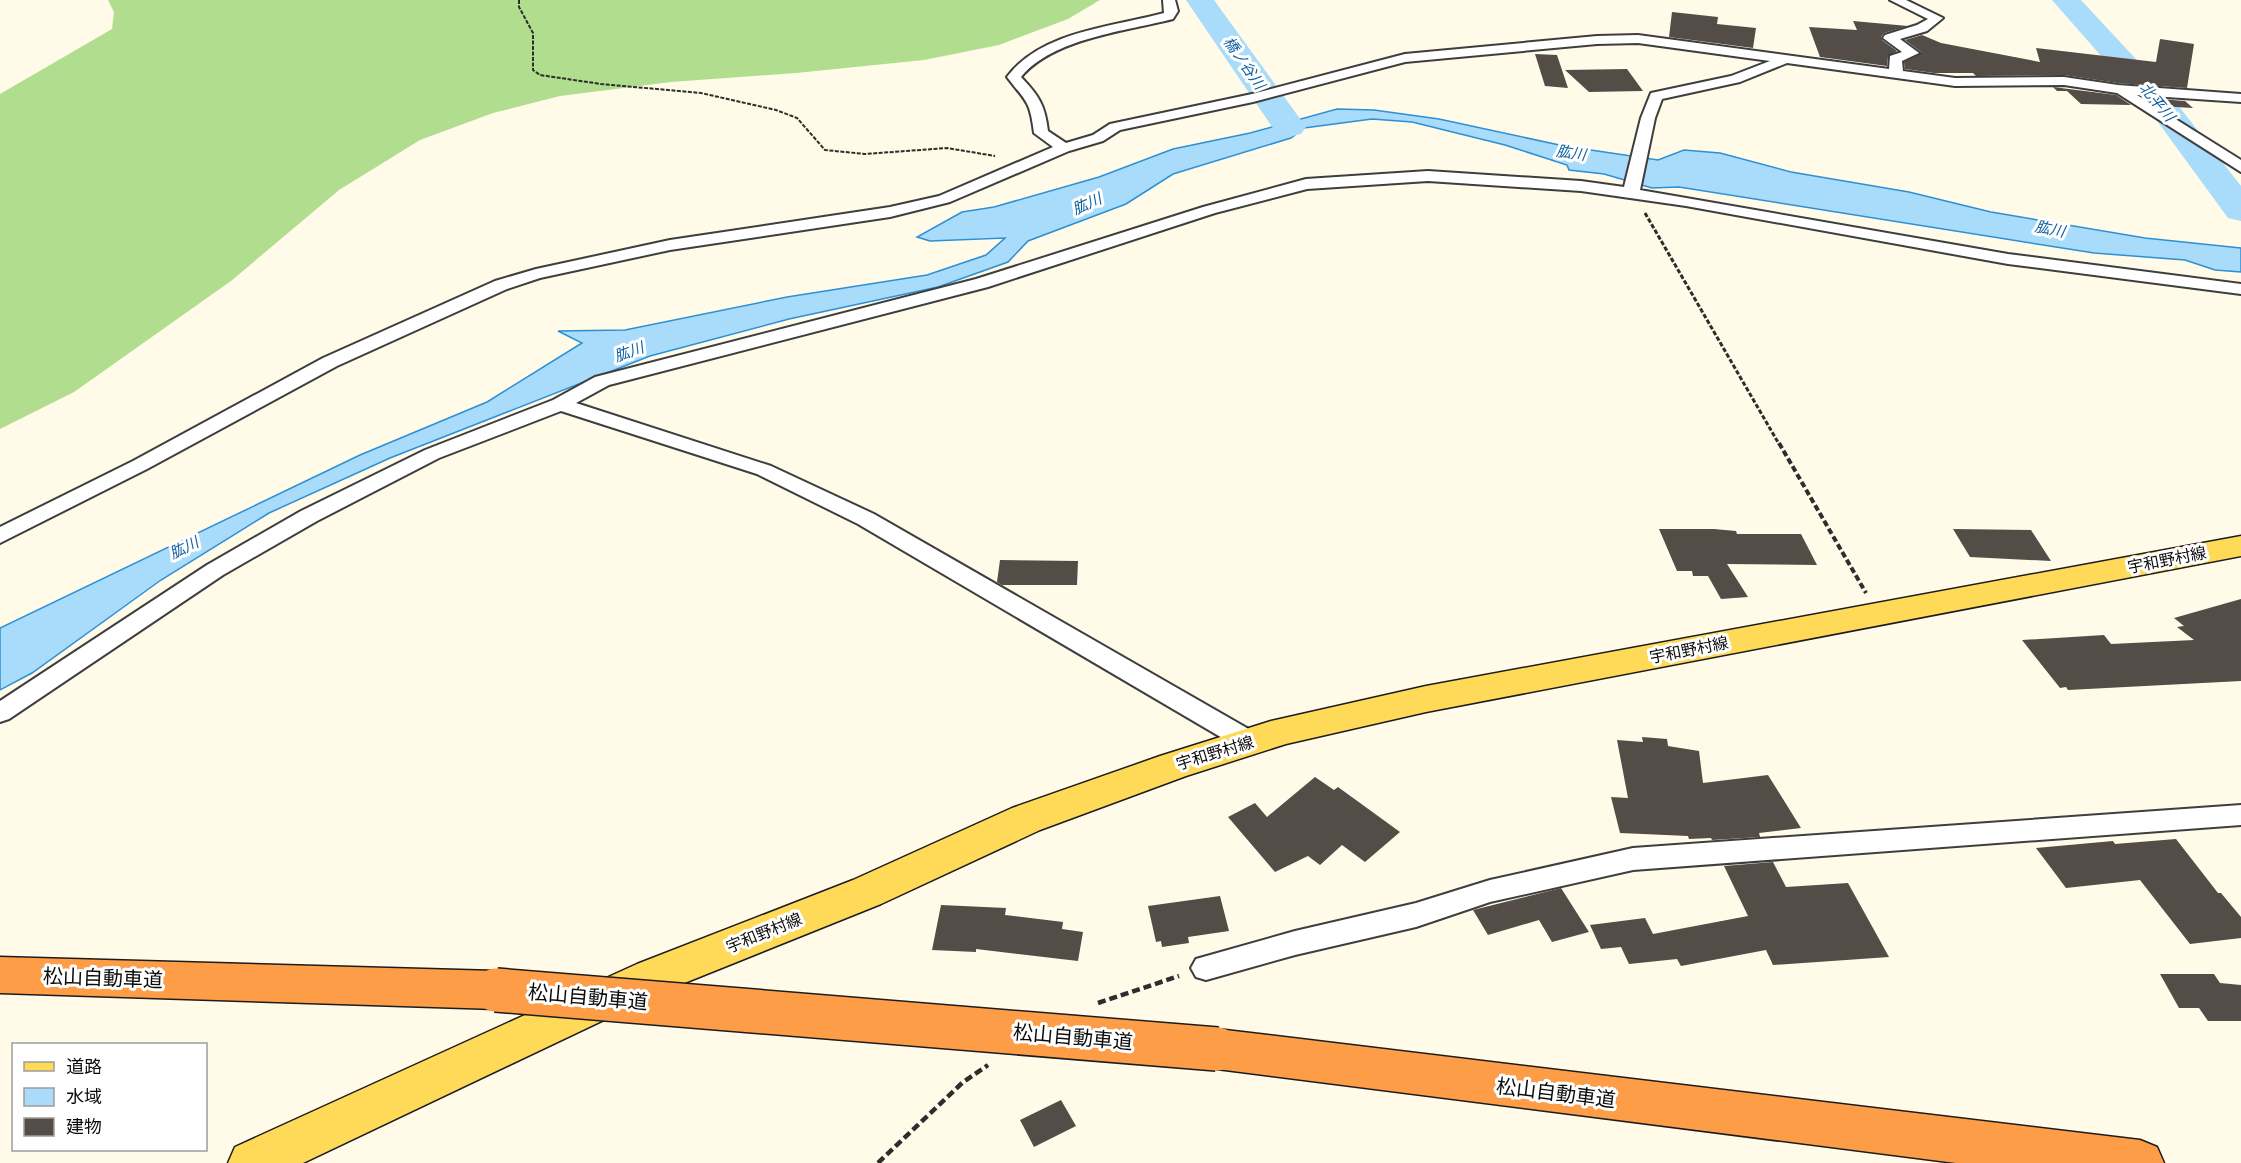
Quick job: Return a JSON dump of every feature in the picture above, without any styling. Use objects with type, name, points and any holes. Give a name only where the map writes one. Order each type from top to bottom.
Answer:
[{"type":"highway","name":"松山自動車道","points":[[0,975],[496,990],[1217,1049],[1560,1094],[2140,1163]]},
{"type":"main road","name":"宇和野村線","points":[[252,1163],[652,977],[867,892],[1026,819],[1173,766],[1284,731],[1426,699],[2241,546]]},
{"type":"street","points":[[1064,148],[1041,133],[1039,114],[1032,98],[1014,77],[1020,66],[1051,48],[1169,16],[1172,11],[1169,0]]},
{"type":"street","points":[[1896,0],[1937,18],[1922,28],[1890,38],[1912,53],[1895,59],[1896,74]]},
{"type":"street","points":[[0,536],[140,465],[330,362],[501,285],[537,274],[661,247],[890,212],[944,199],[1064,148],[1098,138],[1114,127],[1253,98],[1405,58],[1597,40],[1638,39],[1955,82],[2064,81],[2118,89],[2241,98]]},
{"type":"street","points":[[1632,190],[1648,118],[1656,96],[1735,79],[1783,60]]},
{"type":"street","points":[[2118,89],[2183,128],[2241,168]]},
{"type":"street","points":[[0,713],[215,570],[309,516],[432,454],[560,404],[602,381],[982,283],[1209,210],[1306,184],[1428,176],[1632,190],[2008,259],[2241,290]]},
{"type":"street","points":[[560,404],[764,470],[866,519],[1250,742]]},
{"type":"street","points":[[1206,968],[1295,943],[1416,915],[1490,891],[1633,859],[2241,815]]},
{"type":"path","points":[[519,0],[519,7],[533,33],[533,70],[540,75],[601,84],[701,93],[776,110],[797,118],[825,150],[872,154],[914,149],[970,148],[1024,165]]},
{"type":"path","points":[[1632,190],[1879,614]]},
{"type":"green space","points":[[108,0],[1100,0],[1068,19],[999,45],[924,60],[796,73],[671,82],[560,96],[493,113],[420,140],[339,190],[231,281],[74,392],[0,429],[0,94],[112,29],[114,12]]},
{"type":"water","name":"肱川","points":[[1337,109],[1374,110],[1439,119],[1564,146],[1658,160],[1684,150],[1720,153],[1791,172],[1909,192],[1991,212],[2145,238],[2241,248],[2241,272],[2215,270],[2185,260],[2094,253],[1679,187],[1652,188],[1604,174],[1569,170],[1567,165],[1505,145],[1412,122],[1372,119],[1304,128],[1291,138],[1173,174],[1126,204],[1028,241],[1008,262],[938,287],[789,319],[650,356],[390,458],[269,513],[161,580],[32,673],[0,690],[0,628],[360,455],[487,402],[582,343],[558,331],[625,330],[787,297],[927,275],[986,255],[1005,238],[930,241],[917,237],[962,212],[994,207],[1099,177],[1173,149],[1250,133]]},
{"type":"building","points":[[1672,12],[1718,17],[1717,24],[1756,28],[1753,48],[1669,37]]},
{"type":"building","points":[[1853,21],[1908,26],[1884,33],[1881,37],[1897,51],[1888,56],[1887,66],[1820,57],[1809,27],[1857,30]]},
{"type":"building","points":[[1922,35],[1941,43],[2040,62],[2036,48],[2156,62],[2160,39],[2194,44],[2187,88],[2118,83],[2064,75],[1976,76],[1973,73],[1934,73],[1905,69],[1904,62],[1921,52],[1905,40]]},
{"type":"building","points":[[1535,54],[1557,55],[1568,88],[1545,86]]},
{"type":"building","points":[[1627,69],[1643,91],[1589,92],[1565,70]]},
{"type":"building","points":[[2053,87],[2116,95],[2131,105],[2081,104],[2067,91],[2057,91]]},
{"type":"building","points":[[2146,98],[2185,101],[2193,108],[2159,106]]},
{"type":"building","points":[[1659,529],[1714,529],[1736,531],[1737,534],[1801,534],[1817,565],[1727,564],[1748,597],[1721,599],[1708,576],[1693,576],[1692,571],[1677,571]]},
{"type":"building","points":[[1953,529],[2031,530],[2051,561],[1970,557]]},
{"type":"building","points":[[1000,560],[1078,561],[1077,585],[1002,585],[997,582]]},
{"type":"building","points":[[2241,599],[2241,681],[2068,690],[2066,687],[2060,688],[2022,640],[2104,635],[2111,644],[2194,640],[2177,627],[2184,626],[2174,618]]},
{"type":"building","points":[[1642,737],[1667,739],[1668,746],[1699,751],[1703,783],[1768,775],[1801,828],[1759,833],[1760,837],[1712,840],[1711,838],[1689,839],[1688,836],[1620,833],[1611,797],[1628,798],[1617,740],[1643,742]]},
{"type":"building","points":[[1315,777],[1334,790],[1338,787],[1400,832],[1365,862],[1342,845],[1320,865],[1308,856],[1275,872],[1228,817],[1255,803],[1267,817]]},
{"type":"building","points":[[2176,839],[2218,893],[2221,893],[2241,917],[2241,938],[2190,944],[2140,880],[2066,888],[2036,848],[2113,841],[2115,844]]},
{"type":"building","points":[[1773,862],[1786,887],[1848,883],[1889,957],[1773,965],[1766,950],[1681,966],[1677,959],[1629,964],[1621,947],[1601,949],[1590,925],[1645,918],[1653,934],[1748,916],[1724,866]]},
{"type":"building","points":[[1561,888],[1589,932],[1552,942],[1539,920],[1488,935],[1473,910]]},
{"type":"building","points":[[1220,896],[1229,931],[1188,937],[1189,943],[1162,947],[1161,941],[1156,942],[1148,906]]},
{"type":"building","points":[[941,905],[1006,908],[1005,915],[1063,922],[1062,929],[1083,932],[1078,961],[976,949],[976,952],[932,950]]},
{"type":"building","points":[[2160,974],[2214,974],[2220,983],[2241,985],[2241,1021],[2208,1021],[2199,1008],[2179,1008]]},
{"type":"building","points":[[1061,1100],[1076,1126],[1034,1147],[1020,1120]]},
{"type":"waterway","name":"橋ノ谷川","points":[[1200,0],[1289,127]]},
{"type":"waterway","name":"北平川","points":[[2066,0],[2163,107],[2241,210]]}]
